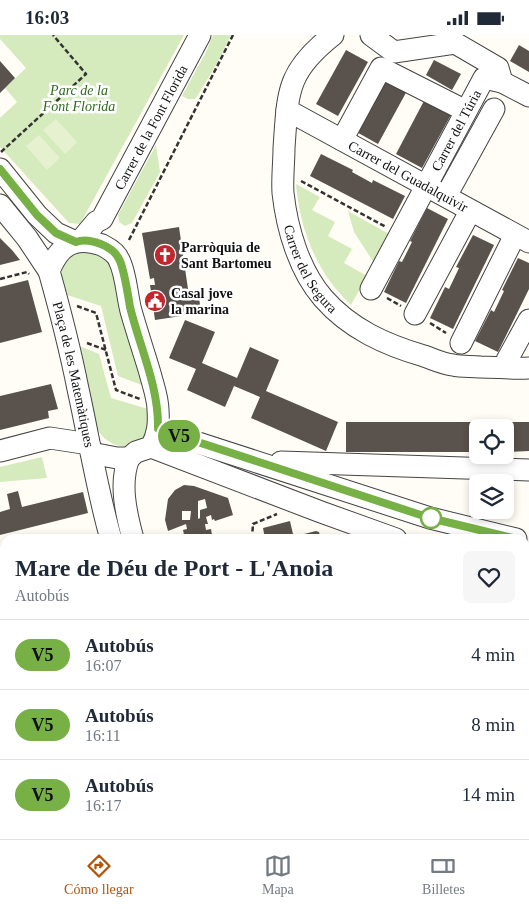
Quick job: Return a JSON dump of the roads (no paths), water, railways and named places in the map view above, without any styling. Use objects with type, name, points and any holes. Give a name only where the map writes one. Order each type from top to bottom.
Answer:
[{"type":"street","name":"Carrer de la Font Florida","points":[[79,241],[96,222],[102,219],[200,35]]},
{"type":"street","name":"Carrer del Segura","points":[[333,35],[306,60],[294,77],[289,93],[287,110],[283,191],[287,221],[298,254],[309,277],[323,298],[341,316],[362,332],[398,348],[453,365],[529,368]]},
{"type":"street","points":[[371,35],[394,52],[455,43],[498,68],[493,80],[529,96]]},
{"type":"street","points":[[342,139],[381,68],[466,111]]},
{"type":"street","name":"Carrer del Túria","points":[[371,289],[466,111],[493,80]]},
{"type":"street","points":[[446,196],[494,109]]},
{"type":"street","name":"Carrer del Guadalquivir","points":[[287,110],[446,196],[520,242]]},
{"type":"street","points":[[0,169],[37,215],[56,233],[79,241],[107,247],[119,258],[131,309],[158,404],[155,438],[129,458],[125,470],[124,487],[127,518],[132,534]]},
{"type":"street","name":"Plaça de les Matemàtiques","points":[[0,205],[27,238],[71,355],[90,448],[117,458],[129,458]]},
{"type":"street","points":[[102,219],[107,247]]},
{"type":"street","points":[[415,314],[466,219]]},
{"type":"street","points":[[40,274],[66,247],[79,241]]},
{"type":"street","points":[[462,343],[520,242]]},
{"type":"street","points":[[508,360],[529,320]]},
{"type":"street","points":[[0,451],[50,438],[83,412]]},
{"type":"street","points":[[50,438],[90,448],[110,534]]},
{"type":"street","points":[[155,438],[256,461],[430,518],[496,534]]},
{"type":"street","points":[[155,438],[320,512],[382,534]]},
{"type":"street","points":[[256,461],[529,470]]},
{"type":"place","name":"Parròquia de Sant Bartomeu","points":[[165,255]]},
{"type":"place","name":"Casal jove la marina","points":[[155,301]]},
{"type":"park label","name":"Parc de la Font Florida","points":[[79,98]]}]
